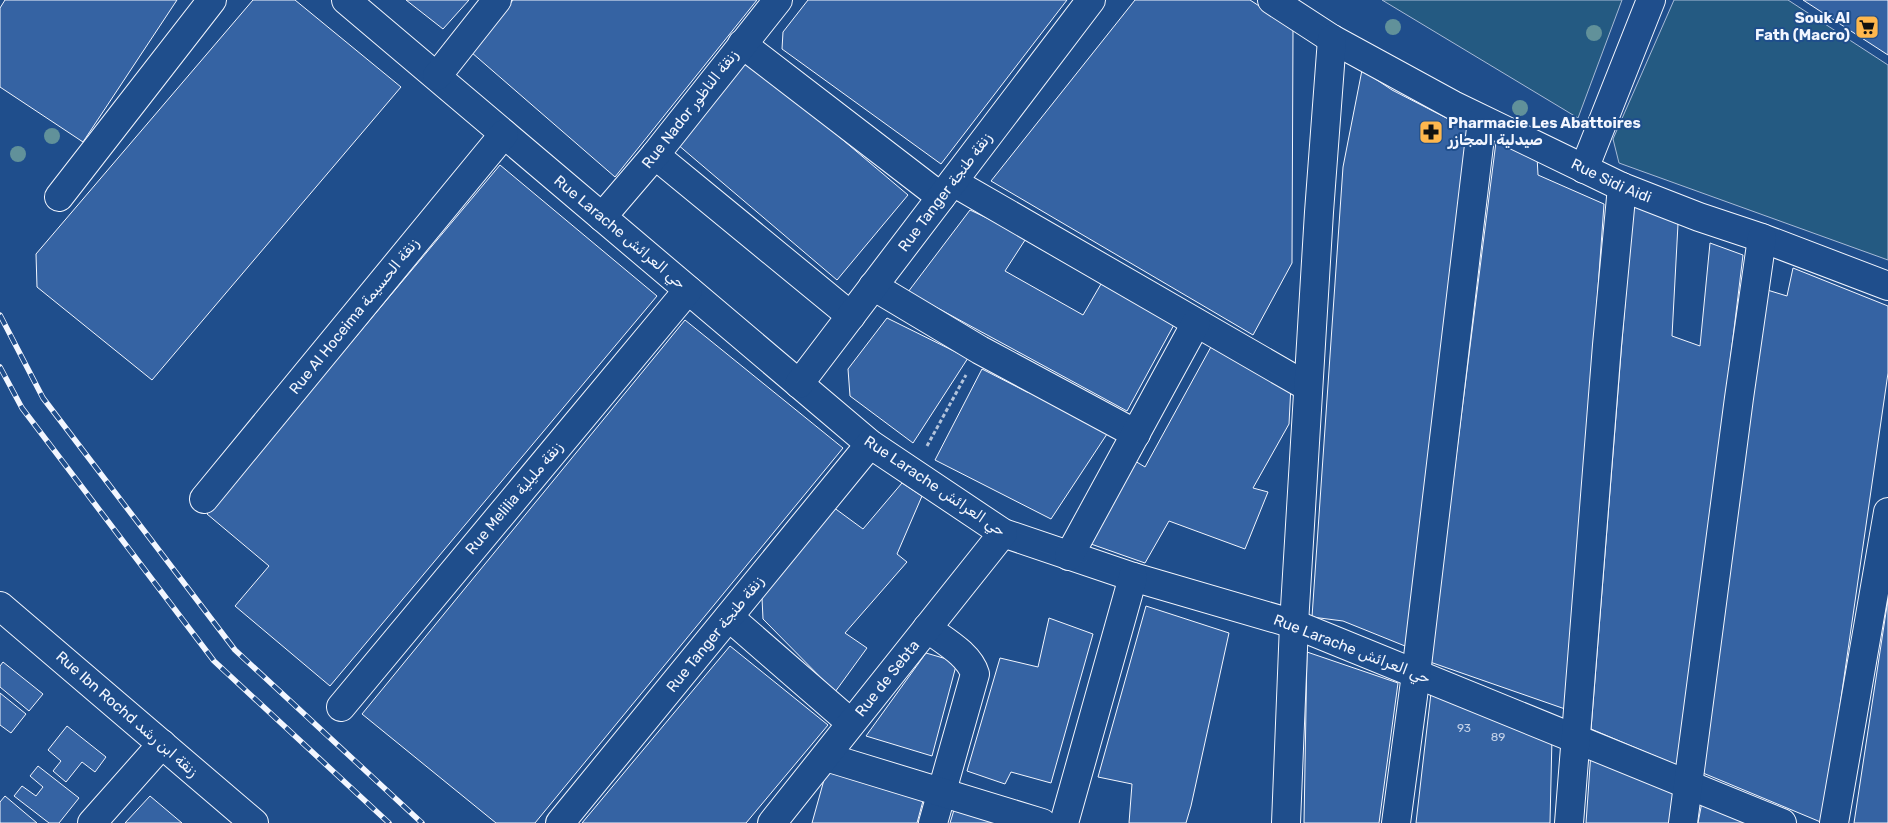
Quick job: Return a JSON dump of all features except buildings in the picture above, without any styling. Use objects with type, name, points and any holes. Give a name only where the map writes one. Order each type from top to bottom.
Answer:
[{"type":"street","points":[[59,197],[212,0]]},
{"type":"street","name":"Rue Larache حي العرائش","points":[[346,0],[870,444],[1004,533],[1133,577],[1294,624],[1782,823]]},
{"type":"street","points":[[437,76],[497,0]]},
{"type":"street","name":"Rue Nador زنقة الناظور","points":[[602,217],[778,0]]},
{"type":"street","name":"Rue Tanger زنقة طنجة","points":[[799,384],[1091,0]]},
{"type":"street","name":"Rue Sidi Aidi","points":[[1272,0],[1332,39],[1482,120],[1584,170],[1699,217],[1762,238],[1888,286]]},
{"type":"street","points":[[1584,170],[1650,0]]},
{"type":"street","points":[[1286,823],[1294,624],[1319,212],[1332,39]]},
{"type":"street","points":[[742,44],[947,190],[1196,323],[1308,386]]},
{"type":"street","points":[[1396,823],[1416,674],[1482,120]]},
{"type":"street","name":"Rue Al Hoceima زنقة الحسيمة","points":[[204,499],[504,134]]},
{"type":"street","points":[[655,154],[851,316]]},
{"type":"street","points":[[1569,823],[1606,354],[1622,187]]},
{"type":"street","points":[[1683,823],[1762,238]]},
{"type":"street","points":[[873,286],[980,350],[1136,434]]},
{"type":"street","name":"Rue Melilia زنقة مليلية","points":[[341,707],[688,290]]},
{"type":"street","points":[[1069,556],[1196,323]]},
{"type":"street","name":"Rue Tanger زنقة طنجة","points":[[560,823],[870,444]]},
{"type":"street","points":[[1834,823],[1888,512]]},
{"type":"street","name":"Rue de Sebta","points":[[772,823],[1004,533]]},
{"type":"street","points":[[1064,823],[1133,577]]},
{"type":"street","name":"Rue Ibn Rochd زنقة ابن رشد","points":[[0,606],[254,823]]},
{"type":"street","points":[[729,616],[851,723]]},
{"type":"street","points":[[928,628],[967,659],[973,667],[975,674],[933,823]]},
{"type":"street","points":[[92,823],[162,744]]},
{"type":"street","points":[[826,757],[1042,823]]},
{"type":"path","points":[[912,472],[980,350]]},
{"type":"shaded area","points":[[1382,0],[1622,0],[1578,118]]},
{"type":"shaded area","points":[[1674,0],[1788,0],[1888,65],[1888,260],[1619,163],[1613,139]]},
{"type":"railway","points":[[0,315],[43,398],[235,650],[422,823]]},
{"type":"railway","points":[[0,367],[22,408],[214,661],[389,823]]},
{"type":"place","name":"Souk Al Fath (Macro)","points":[[1867,27]]},
{"type":"place","name":"Pharmacie Les Abattoires صيدلية المجازر","points":[[1431,132]]}]
